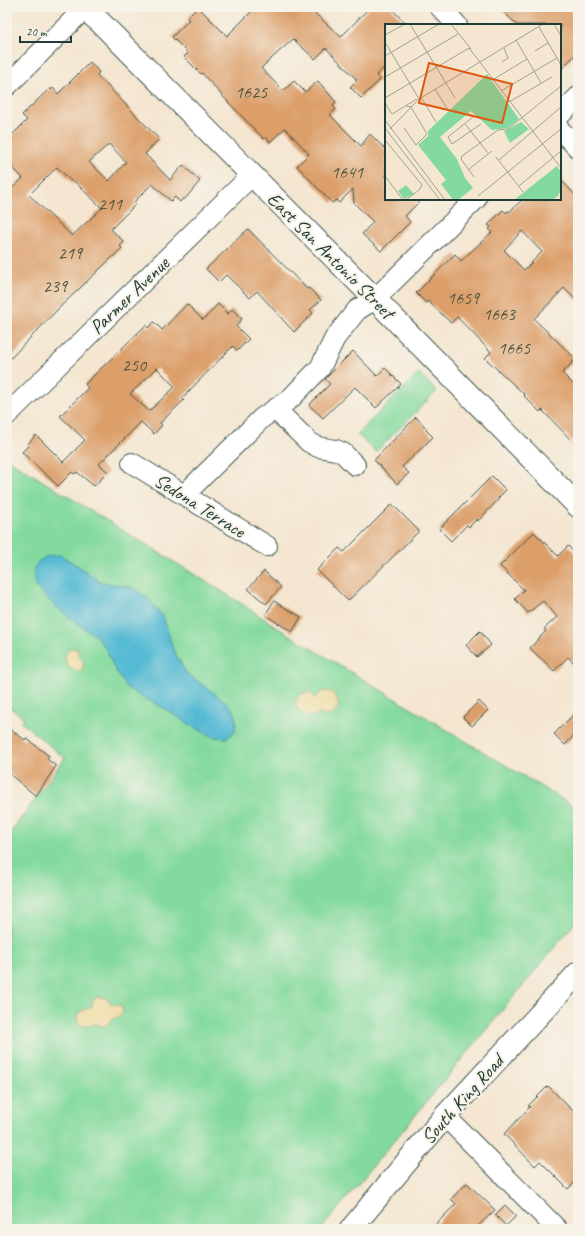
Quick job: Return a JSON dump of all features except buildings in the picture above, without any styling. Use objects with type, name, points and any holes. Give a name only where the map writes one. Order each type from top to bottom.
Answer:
[{"type":"street","points":[[440,7],[457,24]]},
{"type":"street","points":[[7,86],[83,8]]},
{"type":"street","name":"East San Antonio Street","points":[[83,8],[100,22],[578,506]]},
{"type":"street","points":[[561,114],[578,97]]},
{"type":"street","points":[[561,131],[578,148]]},
{"type":"street","name":"Parmer Avenue","points":[[7,415],[252,175]]},
{"type":"street","points":[[184,495],[262,418],[290,399],[320,368],[335,338],[357,310],[375,299],[475,200]]},
{"type":"street","points":[[276,409],[309,442],[318,447],[343,452],[355,465]]},
{"type":"street","name":"Sedona Terrace","points":[[132,463],[267,546]]},
{"type":"street","name":"South King Road","points":[[351,1229],[444,1116],[578,973]]},
{"type":"street","points":[[444,1116],[557,1229]]},
{"type":"green space","points":[[419,373],[437,391],[376,452],[357,434]]},
{"type":"green space","points":[[7,459],[231,597],[286,633],[578,809],[578,919],[321,1229],[7,1229],[7,838],[65,758],[21,722],[24,718],[7,705]]},
{"type":"sand","points":[[72,648],[77,649],[79,657],[84,662],[83,668],[79,671],[68,666],[65,660],[67,652]]},
{"type":"sand","points":[[329,691],[334,694],[338,706],[336,712],[330,715],[321,715],[319,713],[315,716],[308,716],[300,712],[296,704],[296,700],[301,694],[308,692],[315,698],[322,692]]},
{"type":"sand","points":[[98,997],[106,998],[111,1004],[120,1005],[123,1010],[121,1016],[112,1019],[110,1023],[104,1026],[99,1026],[96,1023],[87,1026],[79,1024],[77,1017],[79,1012],[92,1006],[93,1000]]},
{"type":"water","points":[[60,555],[101,582],[130,587],[149,599],[164,619],[173,649],[186,673],[225,701],[235,712],[235,731],[227,738],[214,737],[126,687],[114,668],[106,649],[96,636],[55,606],[37,588],[34,579],[34,568],[39,561],[47,556]]}]
